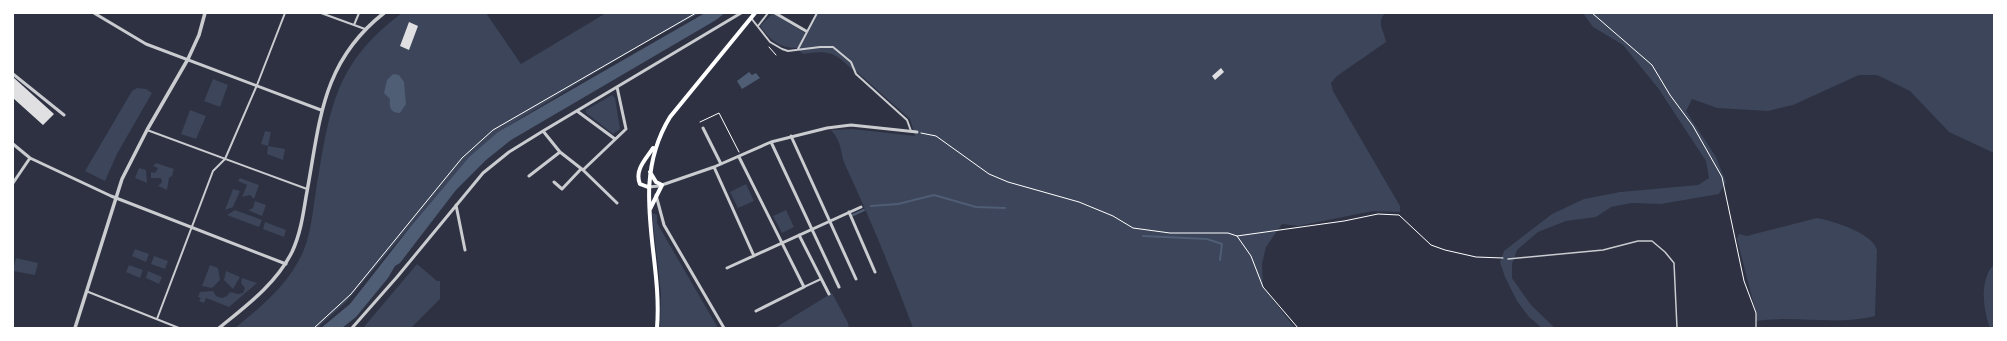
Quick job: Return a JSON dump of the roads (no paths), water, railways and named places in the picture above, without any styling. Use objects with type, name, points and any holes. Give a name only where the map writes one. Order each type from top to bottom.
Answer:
[{"type":"main road","points":[[648,187],[640,184],[638,175],[639,169],[657,143],[670,117],[755,13]]},
{"type":"main road","points":[[657,143],[650,171],[648,187],[649,212],[658,288],[657,328]]},
{"type":"main road","points":[[649,212],[662,184],[656,182],[650,171]]},
{"type":"street","points":[[94,13],[146,44],[321,110]]},
{"type":"street","points":[[75,328],[115,197],[130,161],[188,59],[206,13]]},
{"type":"street","points":[[157,319],[213,171],[225,159],[257,85],[285,13]]},
{"type":"street","points":[[321,13],[366,29]]},
{"type":"street","points":[[354,25],[359,13]]},
{"type":"street","points":[[219,328],[270,284],[286,264],[299,234],[321,110],[332,78],[341,62],[366,29],[384,13]]},
{"type":"street","points":[[352,328],[397,277],[456,204],[494,163],[543,131],[741,13]]},
{"type":"street","points":[[758,26],[768,13]]},
{"type":"street","points":[[775,13],[806,31]]},
{"type":"street","points":[[798,49],[818,13]]},
{"type":"street","points":[[751,18],[770,42],[782,49],[788,51],[820,47],[833,48],[851,62],[856,74],[907,120],[911,131]]},
{"type":"street","points":[[13,74],[64,115]]},
{"type":"street","points":[[554,182],[562,189],[626,129],[617,87]]},
{"type":"street","points":[[577,111],[615,139]]},
{"type":"street","points":[[648,187],[714,167],[771,142],[827,128],[851,125],[917,132]]},
{"type":"street","points":[[703,128],[721,164]]},
{"type":"street","points":[[147,130],[307,190]]},
{"type":"street","points":[[543,131],[560,152],[582,169],[617,203]]},
{"type":"street","points":[[791,136],[856,279]]},
{"type":"street","points":[[771,142],[839,286]]},
{"type":"street","points":[[13,144],[30,158],[115,197],[286,264]]},
{"type":"street","points":[[530,176],[560,152]]},
{"type":"street","points":[[740,156],[781,243],[804,287]]},
{"type":"street","points":[[13,183],[30,158]]},
{"type":"street","points":[[714,167],[754,256]]},
{"type":"street","points":[[656,195],[664,225],[724,328]]},
{"type":"street","points":[[456,204],[465,250]]},
{"type":"street","points":[[727,268],[860,207]]},
{"type":"street","points":[[849,212],[875,272]]},
{"type":"street","points":[[799,235],[829,294]]},
{"type":"street","points":[[756,311],[821,279]]},
{"type":"street","points":[[86,291],[180,328]]},
{"type":"lane","points":[[1508,258],[1603,250],[1638,241],[1652,241],[1665,252],[1674,263],[1677,328]]},
{"type":"waterway","points":[[871,206],[898,204],[934,195],[976,207],[1005,208]]},
{"type":"waterway","points":[[853,215],[864,210]]},
{"type":"waterway","points":[[1143,236],[1207,239],[1222,244],[1220,260]]}]
